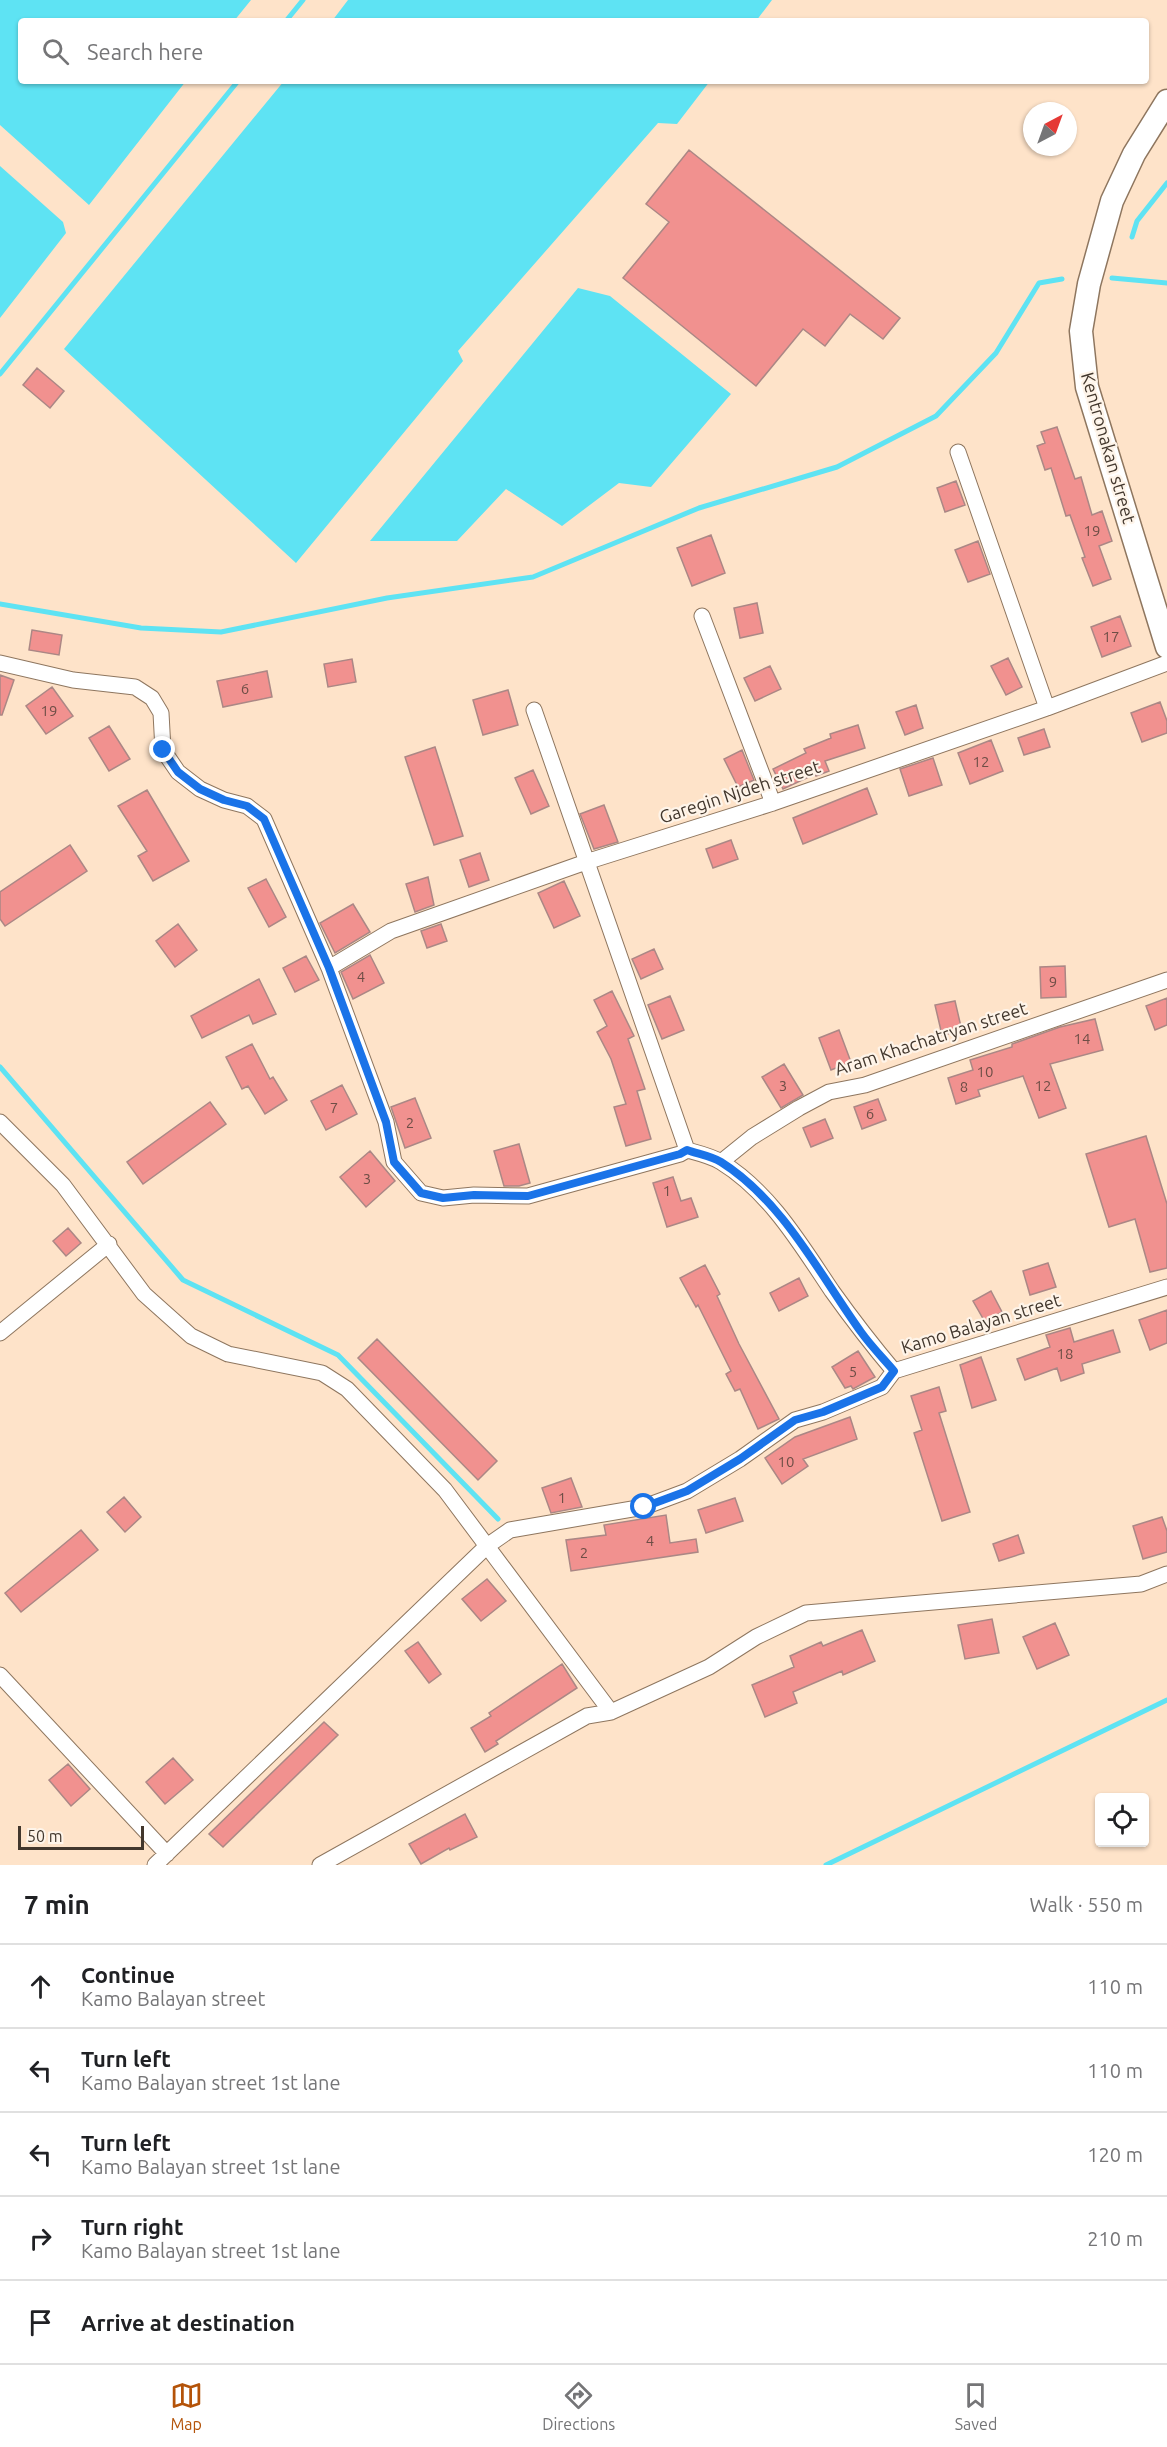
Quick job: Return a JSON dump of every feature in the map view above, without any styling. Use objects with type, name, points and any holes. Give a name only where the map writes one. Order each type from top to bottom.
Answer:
[{"type":"main road","name":"Kentronakan street","points":[[1167,102],[1134,154],[1112,201],[1089,284],[1081,331],[1087,387],[1167,647]]},
{"type":"street","points":[[958,452],[1047,708]]},
{"type":"street","points":[[702,616],[773,803]]},
{"type":"street","points":[[0,663],[73,681],[135,687],[152,698],[161,713],[163,750],[178,772],[200,789],[224,800],[247,806],[264,819],[329,968],[386,1122],[394,1162],[421,1193],[443,1198],[474,1195],[528,1196],[584,1183],[687,1150],[721,1162],[759,1193],[787,1226],[863,1335],[894,1371]]},
{"type":"street","name":"Garegin Njdeh street","points":[[329,968],[391,931],[586,862],[773,803],[1047,708],[1167,663]]},
{"type":"street","points":[[534,710],[687,1150]]},
{"type":"street","name":"Aram Khachatryan street","points":[[721,1162],[776,1122],[829,1092],[865,1085],[1167,980]]},
{"type":"street","points":[[0,1122],[63,1185],[144,1294],[191,1336],[228,1354],[322,1373],[347,1389],[445,1490],[611,1712]]},
{"type":"street","points":[[0,1333],[109,1244]]},
{"type":"street","name":"Kamo Balayan street","points":[[155,1865],[487,1546],[510,1530],[644,1507],[687,1491],[740,1459],[795,1420],[823,1412],[882,1387],[894,1371],[1167,1287]]},
{"type":"street","points":[[320,1865],[390,1828],[587,1716],[611,1712],[710,1667],[756,1637],[806,1613],[1141,1584],[1167,1574]]},
{"type":"street","points":[[0,1675],[167,1854]]},
{"type":"water","points":[[0,0],[251,0],[236,18],[18,18],[18,84],[184,84],[89,205],[0,125]]},
{"type":"water","points":[[348,0],[772,0],[758,18],[334,18]]},
{"type":"water","points":[[282,84],[708,84],[677,124],[658,123],[458,351],[463,361],[296,563],[64,349]]},
{"type":"water","points":[[0,166],[63,222],[66,233],[0,318]]},
{"type":"water","points":[[578,288],[610,296],[731,394],[651,487],[619,483],[562,526],[506,489],[457,541],[370,541]]},
{"type":"building","points":[[689,150],[900,318],[883,339],[850,314],[825,346],[803,329],[756,386],[623,278],[669,222],[646,204]]},
{"type":"building","points":[[37,368],[64,391],[50,408],[23,385]]},
{"type":"building","points":[[1057,427],[1075,479],[1081,477],[1092,515],[1102,511],[1112,541],[1099,546],[1111,579],[1093,586],[1082,558],[1085,557],[1070,515],[1066,516],[1051,468],[1045,470],[1037,446],[1045,443],[1041,432]]},
{"type":"building","points":[[956,481],[965,505],[945,512],[937,488]]},
{"type":"building","points":[[711,535],[725,573],[692,586],[677,548]]},
{"type":"building","points":[[978,541],[990,574],[968,582],[955,550]]},
{"type":"building","points":[[757,603],[763,633],[740,638],[734,608]]},
{"type":"building","points":[[1120,616],[1131,646],[1102,657],[1091,627]]},
{"type":"building","points":[[32,630],[62,635],[59,655],[29,650]]},
{"type":"building","points":[[1008,658],[1022,687],[1006,695],[991,666]]},
{"type":"building","points":[[352,659],[356,682],[328,687],[324,664]]},
{"type":"building","points":[[770,666],[781,689],[755,701],[744,678]]},
{"type":"building","points":[[267,671],[272,697],[223,707],[217,681]]},
{"type":"building","points":[[0,675],[14,680],[2,715],[0,715]]},
{"type":"building","points":[[52,687],[73,716],[46,734],[26,706]]},
{"type":"building","points":[[508,690],[518,725],[483,735],[473,700]]},
{"type":"building","points":[[1160,702],[1167,721],[1167,733],[1142,742],[1131,713]]},
{"type":"building","points":[[916,705],[923,728],[905,735],[896,712]]},
{"type":"building","points":[[858,725],[865,748],[825,761],[829,771],[816,776],[815,774],[783,789],[773,769],[806,753],[804,749],[831,738],[830,734]]},
{"type":"building","points":[[109,726],[130,759],[109,771],[89,738]]},
{"type":"building","points":[[1044,729],[1050,747],[1024,755],[1018,738]]},
{"type":"building","points":[[991,740],[1003,771],[970,784],[958,753]]},
{"type":"building","points":[[435,747],[463,836],[434,845],[405,757]]},
{"type":"building","points":[[742,750],[754,780],[738,787],[724,759]]},
{"type":"building","points":[[933,758],[942,785],[909,796],[900,769]]},
{"type":"building","points":[[533,770],[549,806],[531,814],[515,778]]},
{"type":"building","points":[[867,788],[877,814],[803,844],[793,818]]},
{"type":"building","points":[[147,790],[189,861],[153,881],[138,856],[147,851],[118,806]]},
{"type":"building","points":[[604,805],[618,842],[594,849],[580,814]]},
{"type":"building","points":[[731,840],[738,859],[713,868],[706,849]]},
{"type":"building","points":[[70,845],[87,871],[5,926],[0,919],[0,892]]},
{"type":"building","points":[[480,853],[489,880],[469,887],[460,860]]},
{"type":"building","points":[[428,877],[434,905],[415,912],[406,884]]},
{"type":"building","points":[[266,879],[286,917],[269,927],[248,888]]},
{"type":"building","points":[[564,881],[580,916],[554,928],[538,893]]},
{"type":"building","points":[[353,904],[370,932],[335,953],[320,923]]},
{"type":"building","points":[[178,924],[197,950],[175,967],[156,941]]},
{"type":"building","points":[[441,924],[447,941],[427,948],[421,931]]},
{"type":"building","points":[[654,949],[663,969],[641,979],[632,959]]},
{"type":"building","points":[[370,955],[384,983],[353,999],[341,972]]},
{"type":"building","points":[[306,956],[319,980],[295,992],[283,968]]},
{"type":"building","points":[[1065,966],[1066,997],[1041,998],[1040,967]]},
{"type":"building","points":[[259,979],[276,1014],[253,1024],[249,1015],[202,1038],[191,1016]]},
{"type":"building","points":[[612,991],[634,1036],[628,1039],[645,1089],[637,1091],[651,1139],[626,1146],[614,1107],[626,1104],[611,1059],[597,1032],[607,1026],[594,1000]]},
{"type":"building","points":[[670,996],[684,1030],[662,1039],[648,1005]]},
{"type":"building","points":[[1167,998],[1167,1025],[1155,1030],[1146,1006]]},
{"type":"building","points":[[955,1001],[962,1031],[942,1035],[935,1005]]},
{"type":"building","points":[[1095,1019],[1103,1050],[1050,1064],[1066,1108],[1039,1118],[1023,1076],[978,1090],[980,1096],[956,1104],[948,1078],[973,1070],[970,1060],[1012,1047],[1012,1044],[1060,1027]]},
{"type":"building","points":[[839,1030],[851,1062],[831,1070],[819,1038]]},
{"type":"building","points":[[252,1044],[270,1079],[273,1077],[287,1100],[265,1114],[248,1086],[242,1089],[226,1057]]},
{"type":"building","points":[[784,1064],[803,1095],[781,1108],[762,1077]]},
{"type":"building","points":[[342,1085],[357,1114],[326,1130],[311,1101]]},
{"type":"building","points":[[415,1098],[431,1138],[405,1148],[391,1107]]},
{"type":"building","points":[[878,1099],[886,1120],[862,1129],[854,1107]]},
{"type":"building","points":[[210,1102],[226,1124],[143,1184],[127,1162]]},
{"type":"building","points":[[825,1119],[833,1138],[811,1147],[803,1128]]},
{"type":"building","points":[[1146,1136],[1167,1204],[1167,1268],[1150,1272],[1135,1219],[1109,1227],[1086,1154]]},
{"type":"building","points":[[519,1144],[530,1183],[504,1186],[494,1151]]},
{"type":"building","points":[[370,1151],[395,1181],[366,1207],[340,1177]]},
{"type":"building","points":[[673,1177],[681,1201],[691,1198],[698,1217],[667,1227],[653,1183]]},
{"type":"building","points":[[68,1228],[81,1243],[66,1256],[53,1241]]},
{"type":"building","points":[[1048,1263],[1056,1287],[1030,1295],[1023,1271]]},
{"type":"building","points":[[705,1265],[720,1294],[717,1296],[739,1344],[779,1419],[758,1429],[740,1389],[735,1391],[726,1374],[731,1371],[698,1305],[696,1307],[680,1278]]},
{"type":"building","points":[[799,1278],[808,1296],[779,1311],[770,1293]]},
{"type":"building","points":[[991,1291],[1002,1312],[985,1322],[973,1301]]},
{"type":"building","points":[[1167,1310],[1167,1343],[1150,1350],[1139,1320]]},
{"type":"building","points":[[1070,1328],[1074,1342],[1113,1330],[1120,1352],[1082,1364],[1084,1373],[1061,1381],[1057,1368],[1025,1380],[1017,1359],[1050,1347],[1046,1335]]},
{"type":"building","points":[[377,1339],[497,1461],[478,1480],[358,1358]]},
{"type":"building","points":[[858,1351],[875,1377],[853,1389],[851,1386],[845,1388],[832,1367]]},
{"type":"building","points":[[981,1357],[996,1400],[972,1408],[960,1365]]},
{"type":"building","points":[[939,1387],[946,1411],[939,1413],[970,1512],[942,1521],[914,1433],[922,1430],[911,1396]]},
{"type":"building","points":[[850,1417],[857,1439],[803,1459],[808,1466],[782,1484],[765,1458],[795,1437]]},
{"type":"building","points":[[571,1478],[582,1507],[551,1513],[542,1488]]},
{"type":"building","points":[[124,1497],[141,1517],[125,1532],[107,1512]]},
{"type":"building","points":[[735,1498],[743,1521],[706,1533],[698,1510]]},
{"type":"building","points":[[666,1515],[670,1543],[696,1539],[698,1552],[571,1571],[566,1540],[606,1535],[604,1525]]},
{"type":"building","points":[[1162,1517],[1167,1531],[1167,1552],[1143,1559],[1133,1526]]},
{"type":"building","points":[[81,1530],[98,1550],[21,1612],[5,1593]]},
{"type":"building","points":[[1018,1535],[1024,1553],[999,1561],[993,1544]]},
{"type":"building","points":[[487,1579],[506,1601],[481,1621],[462,1599]]},
{"type":"building","points":[[992,1619],[999,1653],[965,1659],[958,1625]]},
{"type":"building","points":[[1055,1623],[1069,1655],[1037,1669],[1023,1637]]},
{"type":"building","points":[[862,1630],[875,1661],[843,1675],[842,1671],[793,1692],[797,1703],[765,1717],[752,1685],[794,1667],[790,1656],[821,1642],[823,1646]]},
{"type":"building","points":[[418,1642],[441,1674],[429,1683],[405,1651]]},
{"type":"building","points":[[562,1664],[577,1688],[496,1741],[498,1744],[485,1752],[471,1728],[491,1716],[489,1713]]},
{"type":"building","points":[[324,1722],[338,1735],[223,1847],[209,1834]]},
{"type":"building","points":[[173,1758],[193,1780],[165,1804],[146,1782]]},
{"type":"building","points":[[68,1764],[90,1789],[71,1806],[49,1780]]},
{"type":"building","points":[[465,1814],[477,1837],[450,1850],[449,1848],[421,1864],[409,1844]]},
{"type":"waterway","points":[[288,18],[303,0]]},
{"type":"waterway","points":[[0,374],[236,84]]},
{"type":"waterway","points":[[1132,237],[1137,221],[1167,183]]},
{"type":"waterway","points":[[1112,278],[1167,283]]},
{"type":"waterway","points":[[0,604],[141,628],[221,632],[387,598],[533,577],[699,508],[837,467],[936,416],[996,353],[1039,283],[1062,279]]},
{"type":"waterway","points":[[0,1067],[183,1280],[338,1355],[498,1519]]},
{"type":"waterway","points":[[826,1865],[1167,1700]]},
{"type":"route","points":[[163,750],[178,772],[200,789],[224,800],[247,806],[264,819],[329,968],[386,1122],[394,1162],[421,1193],[443,1198],[474,1195],[528,1196],[584,1183],[687,1150],[704,1155],[721,1162],[759,1193],[787,1226],[863,1335],[894,1371],[882,1387],[823,1412],[795,1420],[740,1459],[687,1491],[644,1507]]}]
